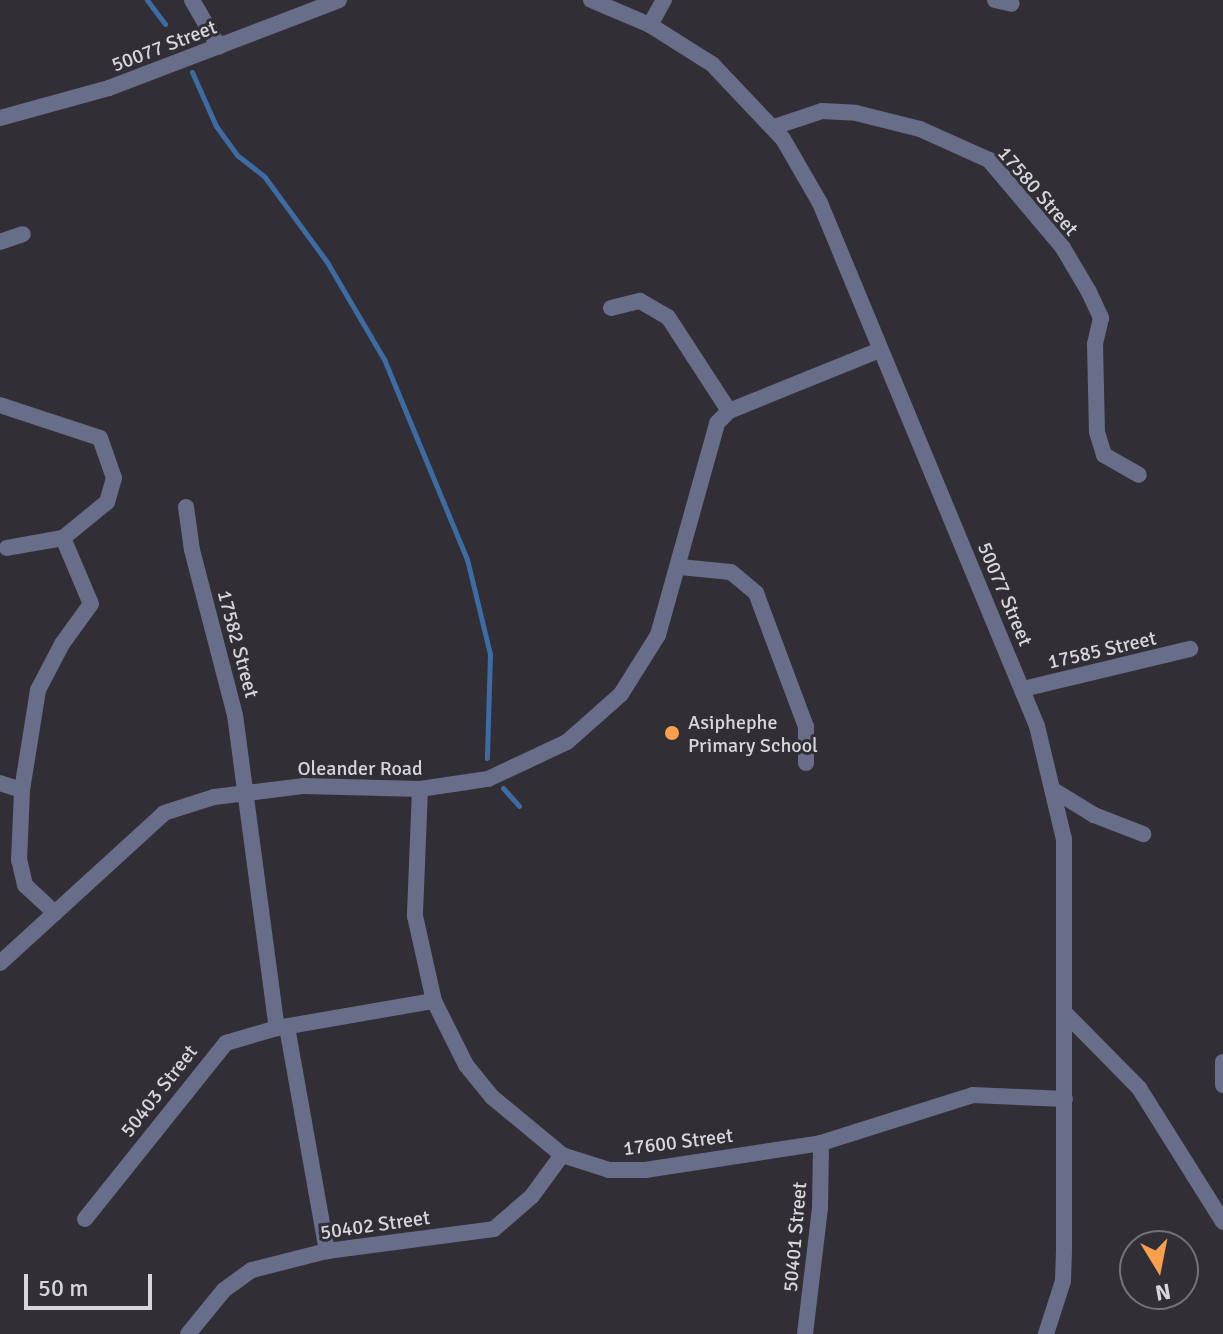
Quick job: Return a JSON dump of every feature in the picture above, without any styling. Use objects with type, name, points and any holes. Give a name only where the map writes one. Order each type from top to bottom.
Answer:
[{"type":"street","points":[[192,0],[219,47]]},
{"type":"street","name":"50077 Street","points":[[0,118],[109,88],[339,0]]},
{"type":"street","name":"50077 Street","points":[[591,0],[650,25],[712,64],[774,127],[820,203],[1023,689],[1055,791],[1064,839],[1063,1281],[1046,1334]]},
{"type":"street","points":[[650,25],[664,0]]},
{"type":"street","points":[[995,0],[1012,4]]},
{"type":"street","name":"17580 Street","points":[[774,127],[822,111],[856,113],[929,132],[989,160],[1063,248],[1101,318],[1095,344],[1097,432],[1104,455],[1139,475]]},
{"type":"street","points":[[0,242],[23,234]]},
{"type":"street","points":[[611,308],[640,301],[668,317],[729,411],[880,350]]},
{"type":"street","points":[[0,405],[88,431],[107,448],[113,492],[99,510],[63,538],[7,548]]},
{"type":"street","name":"Oleander Road","points":[[0,963],[164,813],[248,792],[350,785],[420,789],[488,779],[567,742],[636,673],[658,635],[680,567],[707,447],[717,423],[729,411]]},
{"type":"street","name":"17582 Street","points":[[186,507],[192,550],[225,662],[248,792],[282,1028],[327,1251]]},
{"type":"street","points":[[55,913],[25,885],[19,860],[22,790],[38,690],[62,644],[91,604],[63,538]]},
{"type":"street","points":[[680,567],[731,572],[756,593],[809,736],[806,763]]},
{"type":"street","name":"17585 Street","points":[[1023,689],[1190,649]]},
{"type":"street","points":[[0,783],[22,790]]},
{"type":"street","name":"17600 Street","points":[[420,789],[415,916],[434,1001],[466,1065],[492,1097],[562,1155],[609,1170],[645,1170],[821,1143],[963,1097],[1065,1099]]},
{"type":"street","points":[[1055,791],[1094,815],[1143,834]]},
{"type":"street","name":"50403 Street","points":[[85,1219],[213,1054],[237,1038],[434,1001]]},
{"type":"street","points":[[1064,1012],[1139,1088],[1223,1222]]},
{"type":"street","points":[[1223,1062],[1223,1085]]},
{"type":"street","name":"50401 Street","points":[[805,1334],[820,1209],[821,1143]]},
{"type":"street","name":"50402 Street","points":[[188,1334],[224,1290],[252,1270],[327,1251],[494,1229],[532,1196],[562,1155]]},
{"type":"waterway","points":[[147,0],[165,24]]},
{"type":"waterway","points":[[192,72],[216,126],[237,155],[264,176],[327,262],[384,359],[467,559],[490,654],[487,758]]},
{"type":"waterway","points":[[503,788],[519,806]]},
{"type":"place","name":"Asiphephe Primary School","points":[[672,733]]}]
